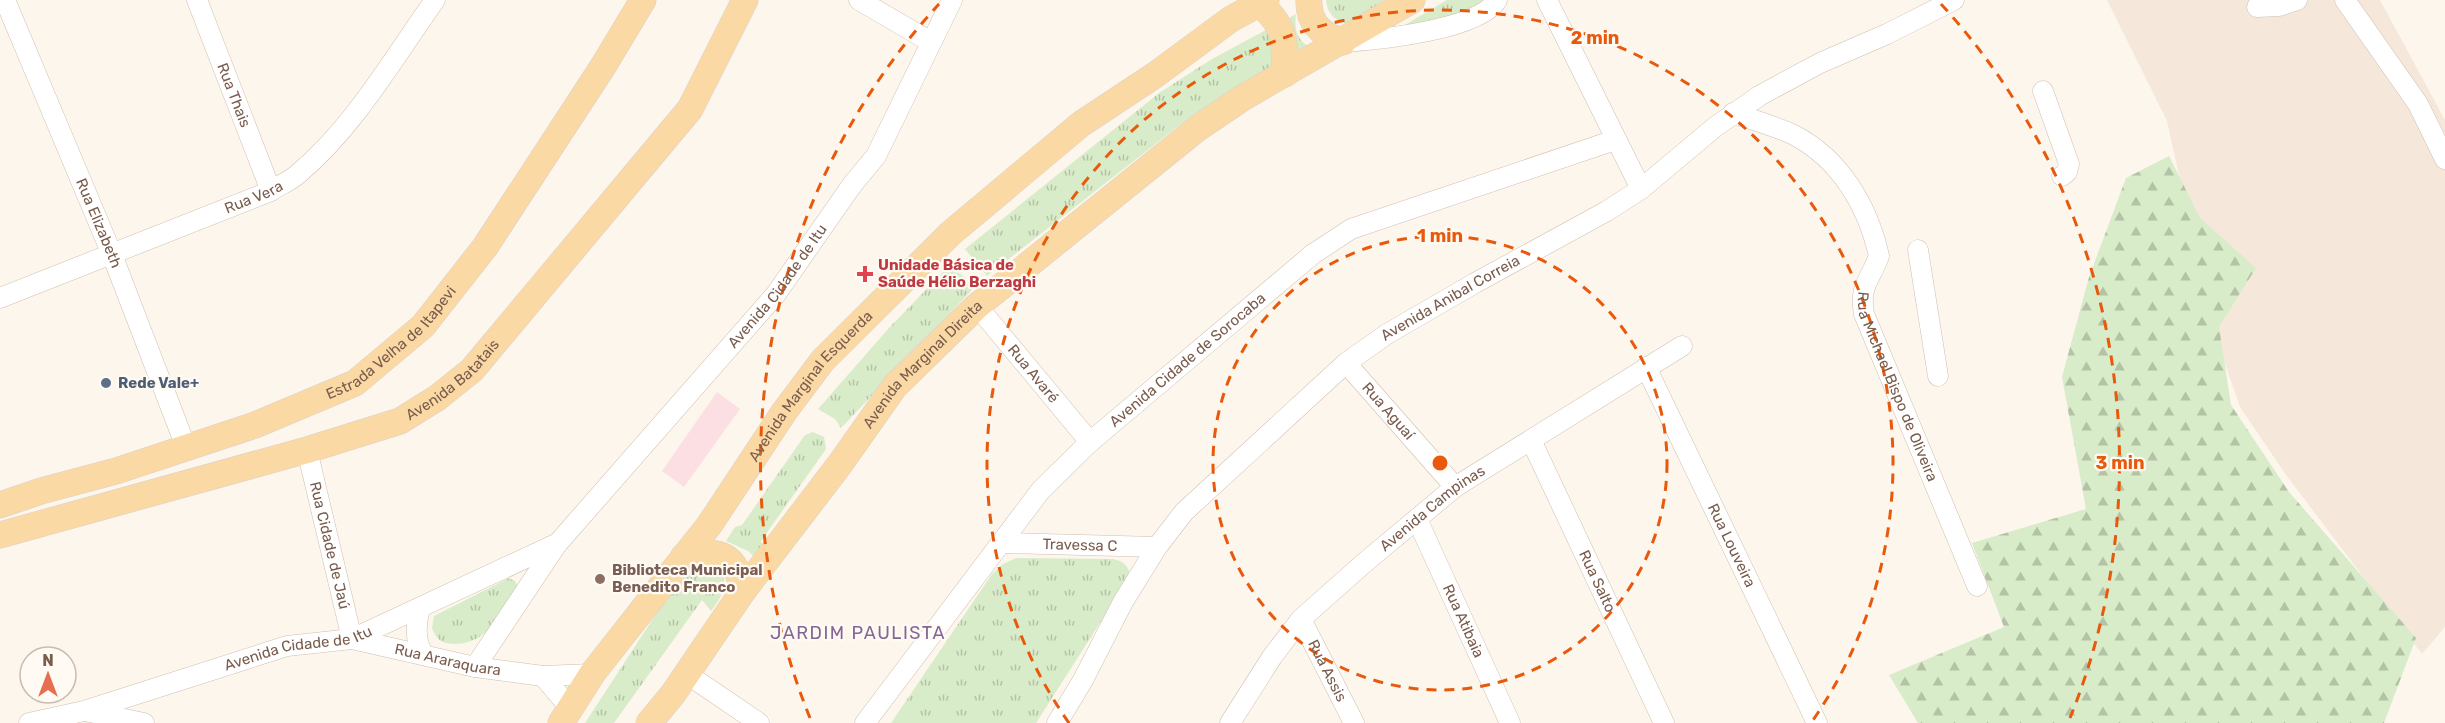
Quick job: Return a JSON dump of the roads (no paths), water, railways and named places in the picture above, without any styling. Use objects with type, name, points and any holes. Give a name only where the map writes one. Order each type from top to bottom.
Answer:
[{"type":"main road","name":"Estrada Velha de Itapevi","points":[[0,505],[41,491],[116,471],[255,425],[355,383],[423,326],[485,247],[602,68],[643,0]]},
{"type":"main road","name":"Avenida Batatais","points":[[0,535],[400,422],[437,398],[472,370],[690,109],[745,0]]},
{"type":"main road","points":[[1309,0],[1311,18],[1317,29],[1326,36],[1342,42]]},
{"type":"main road","name":"Avenida Marginal Direita","points":[[649,723],[687,674],[743,591],[896,386],[977,306],[1198,128],[1244,97],[1412,0]]},
{"type":"main road","points":[[1263,2],[1281,28],[1285,74]]},
{"type":"main road","name":"Avenida Marginal Esquerda","points":[[566,716],[592,674],[710,524],[784,412],[823,360],[951,233],[1081,124],[1155,75],[1232,19],[1263,2]]},
{"type":"main road","points":[[684,556],[705,552],[719,554],[738,570],[743,591]]},
{"type":"street","name":"Rua Elizabeth","points":[[5,0],[111,252],[186,447]]},
{"type":"street","name":"Rua Thais","points":[[197,0],[271,191]]},
{"type":"street","name":"Rua Vera","points":[[0,298],[111,252],[271,191],[296,176],[353,114],[435,0]]},
{"type":"street","points":[[860,0],[931,42]]},
{"type":"street","name":"Avenida Cidade de Itu","points":[[475,667],[558,543],[776,294],[852,185],[876,156],[952,0]]},
{"type":"street","name":"Avenida Marginal Direita","points":[[1342,42],[1382,39],[1459,23],[1488,10],[1497,0]]},
{"type":"street","points":[[1547,0],[1615,141],[1641,189]]},
{"type":"street","name":"Avenida Anibal Correia","points":[[1057,723],[1083,680],[1123,602],[1157,547],[1184,512],[1346,363],[1407,322],[1607,211],[1641,189],[1733,113],[1760,96],[1820,63],[1887,34],[1954,0]]},
{"type":"street","points":[[2257,7],[2279,6],[2297,0]]},
{"type":"street","points":[[2345,0],[2413,96],[2445,159]]},
{"type":"street","points":[[2043,91],[2068,164],[2067,172],[2062,176]]},
{"type":"street","name":"Rua Michael Bispo de Oliveira","points":[[1733,113],[1792,134],[1810,144],[1848,180],[1863,212],[1879,256],[1863,288],[1861,300],[1864,314],[1977,586]]},
{"type":"street","name":"Avenida Cidade de Sorocaba","points":[[865,723],[1041,490],[1090,442],[1313,254],[1351,229],[1615,141]]},
{"type":"street","points":[[1918,250],[1938,376]]},
{"type":"street","name":"Rua Avaré","points":[[977,306],[1090,442]]},
{"type":"street","name":"Avenida Campinas","points":[[1230,723],[1272,657],[1301,619],[1455,487],[1682,346]]},
{"type":"street","name":"Rua Aguaí","points":[[1346,363],[1455,487]]},
{"type":"street","name":"Rua Louveira","points":[[1646,367],[1817,723]]},
{"type":"street","name":"Rua Salto","points":[[1531,440],[1664,723]]},
{"type":"street","name":"Rua Cidade de Jaú","points":[[307,450],[352,639]]},
{"type":"street","name":"Rua Atibaia","points":[[1417,519],[1510,723]]},
{"type":"street","name":"Avenida Cidade de Itu","points":[[29,723],[84,711],[287,646],[352,639],[558,543]]},
{"type":"street","name":"Travessa C","points":[[1002,543],[1157,547]]},
{"type":"street","points":[[420,608],[417,635],[419,647],[424,655]]},
{"type":"street","name":"Rua Assis","points":[[1301,619],[1354,723]]},
{"type":"street","name":"Rua Araraquara","points":[[352,639],[475,667],[543,676],[592,674]]},
{"type":"street","points":[[687,674],[759,723]]},
{"type":"street","points":[[543,676],[566,716]]},
{"type":"street","points":[[84,711],[144,723]]},
{"type":"place","name":"Unidade Básica de Saúde Hélio Berzaghi","points":[[865,274]]},
{"type":"place","name":"Rede Vale+","points":[[106,383]]},
{"type":"place","name":"Biblioteca Municipal Benedito Franco","points":[[600,579]]},
{"type":"district","name":"JARDIM PAULISTA","points":[[858,633]]}]
